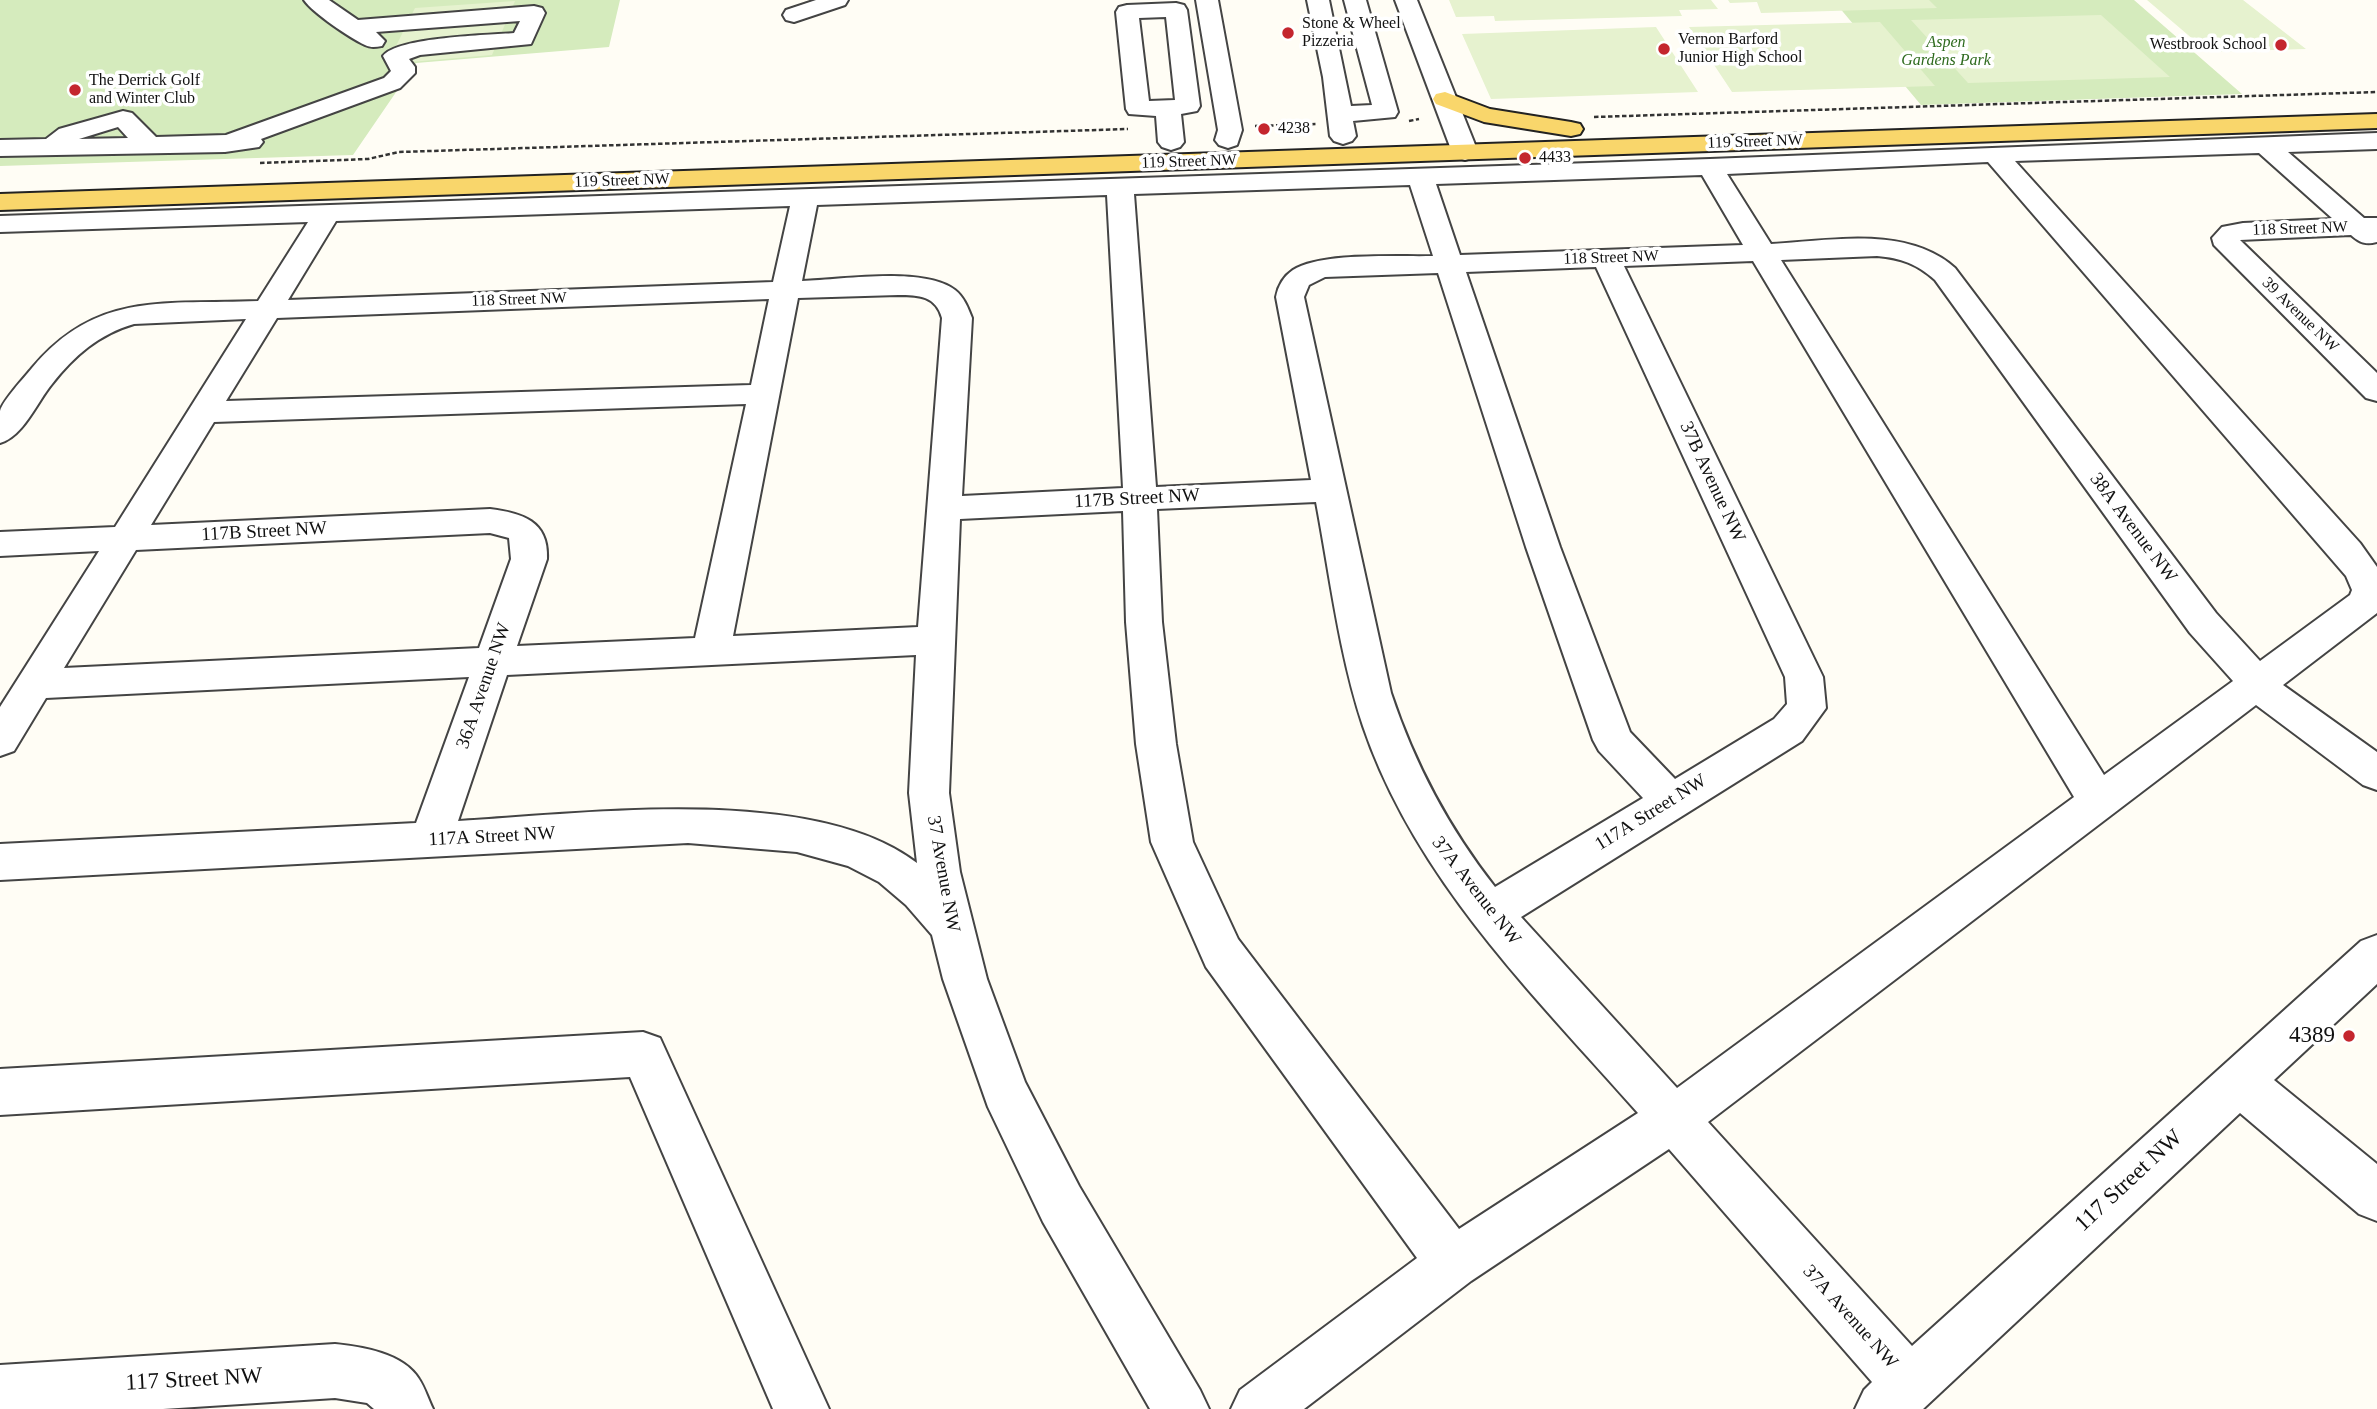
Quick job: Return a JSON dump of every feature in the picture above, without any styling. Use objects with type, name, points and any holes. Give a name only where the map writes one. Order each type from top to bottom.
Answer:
[{"type":"main road","points":[[1425,82],[1484,115],[1579,123]]},
{"type":"main road","name":"119 Street NW","points":[[0,180],[1169,126],[1229,135],[1341,124],[1461,142],[1579,123],[2377,103]]},
{"type":"main road","name":"119 Street NW","points":[[0,202],[1461,142],[2377,121]]},
{"type":"street","points":[[0,148],[225,144],[316,134],[333,127],[346,115],[358,96],[392,83],[403,73],[403,67],[395,56],[316,0]]},
{"type":"street","points":[[794,15],[837,0]]},
{"type":"street","points":[[1207,0],[1229,135]]},
{"type":"street","points":[[1318,0],[1335,78],[1341,124],[1387,112],[1355,0]]},
{"type":"street","points":[[1406,0],[1425,82],[1461,142]]},
{"type":"street","points":[[1182,5],[1188,106],[1169,126],[1138,109],[1127,12],[1182,5]]},
{"type":"street","points":[[353,27],[534,13],[523,39],[417,48],[395,56]]},
{"type":"street","points":[[1335,78],[1378,77],[1425,82]]},
{"type":"street","points":[[0,224],[1710,167],[1995,153],[2377,141]]},
{"type":"street","points":[[2264,145],[2371,232]]},
{"type":"street","points":[[1259,1409],[1453,1263],[1674,1118],[2365,603],[2370,590],[2348,552],[1995,153]]},
{"type":"street","points":[[1710,167],[2098,801]]},
{"type":"street","points":[[1420,175],[1543,547],[1613,740],[1671,800]]},
{"type":"street","points":[[1119,187],[1140,499],[1144,622],[1156,744],[1172,842],[1222,953],[1453,1263]]},
{"type":"street","points":[[711,651],[805,197]]},
{"type":"street","points":[[0,740],[328,212]]},
{"type":"street","name":"118 Street NW","points":[[2226,238],[2232,233],[2243,231],[2371,232]]},
{"type":"street","name":"39 Avenue NW","points":[[2226,238],[2228,245],[2377,391]]},
{"type":"street","name":"118 Street NW","points":[[1304,276],[1332,268],[1877,248],[1904,250],[1918,255]]},
{"type":"street","name":"38A Avenue NW","points":[[1918,255],[1944,274],[2203,623],[2256,683],[2302,722],[2377,774]]},
{"type":"street","name":"37B Avenue NW","points":[[1606,258],[1804,677],[1807,708]]},
{"type":"street","name":"37A Avenue NW","points":[[1304,276],[1291,289],[1290,297],[1372,693],[1393,757],[1434,839],[1490,913],[1674,1118],[1896,1397]]},
{"type":"street","name":"118 Street NW","points":[[0,433],[76,338],[99,324],[145,313],[912,286],[940,292]]},
{"type":"street","name":"37 Avenue NW","points":[[940,292],[953,304],[957,318],[935,640],[929,793],[939,872],[951,927],[985,1039],[1005,1091],[1032,1149],[1181,1409]]},
{"type":"street","points":[[204,412],[766,394]]},
{"type":"street","name":"117B Street NW","points":[[944,508],[1331,490]]},
{"type":"street","name":"117B Street NW","points":[[0,544],[491,521],[504,522],[525,532]]},
{"type":"street","name":"36A Avenue NW","points":[[431,840],[529,559],[531,548],[525,532]]},
{"type":"street","points":[[35,684],[935,640]]},
{"type":"street","name":"117A Street NW","points":[[1490,913],[1788,730],[1807,708]]},
{"type":"street","name":"117A Street NW","points":[[0,862],[688,826],[782,831],[850,847],[885,863],[930,898],[951,927]]},
{"type":"street","name":"117 Street NW","points":[[1896,1397],[2377,955]]},
{"type":"street","points":[[0,1092],[643,1054],[800,1409]]},
{"type":"street","points":[[2238,1081],[2377,1196]]},
{"type":"street","name":"117 Street NW","points":[[0,1392],[334,1371],[363,1374],[396,1395]]},
{"type":"path","points":[[1579,123],[2377,92]]},
{"type":"path","points":[[1403,122],[1419,119]]},
{"type":"path","points":[[1229,135],[1255,126],[1341,124]]},
{"type":"path","points":[[257,163],[368,159],[399,152],[1169,126]]},
{"type":"green space","points":[[0,0],[620,0],[609,47],[416,63],[353,155],[0,166]]},
{"type":"green space","points":[[1449,0],[1711,0],[1718,9],[1679,10],[1682,16],[1495,21],[1494,16],[1456,17]]},
{"type":"green space","points":[[1728,0],[1929,0],[1937,8],[1761,13],[1757,2],[1730,3]]},
{"type":"green space","name":"Aspen Gardens Park","points":[[1833,0],[2134,0],[2242,94],[1921,105]]},
{"type":"green space","points":[[2147,0],[2243,0],[2306,49],[2208,52]]},
{"type":"green space","points":[[515,1],[492,55],[387,64],[415,8]]},
{"type":"green space","points":[[2101,15],[2170,77],[1968,83],[1911,20]]},
{"type":"green space","points":[[1880,22],[1935,86],[1732,92],[1689,27]]},
{"type":"green space","points":[[1656,27],[1698,92],[1491,99],[1462,34]]},
{"type":"place","name":"Stone & Wheel Pizzeria","points":[[1288,33]]},
{"type":"place","name":"Westbrook School","points":[[2281,45]]},
{"type":"place","name":"Vernon Barford Junior High School","points":[[1664,49]]},
{"type":"place","name":"The Derrick Golf and Winter Club","points":[[75,90]]},
{"type":"place","name":"4238","points":[[1264,129]]},
{"type":"place","name":"4433","points":[[1525,158]]},
{"type":"place","name":"4389","points":[[2349,1036]]}]
